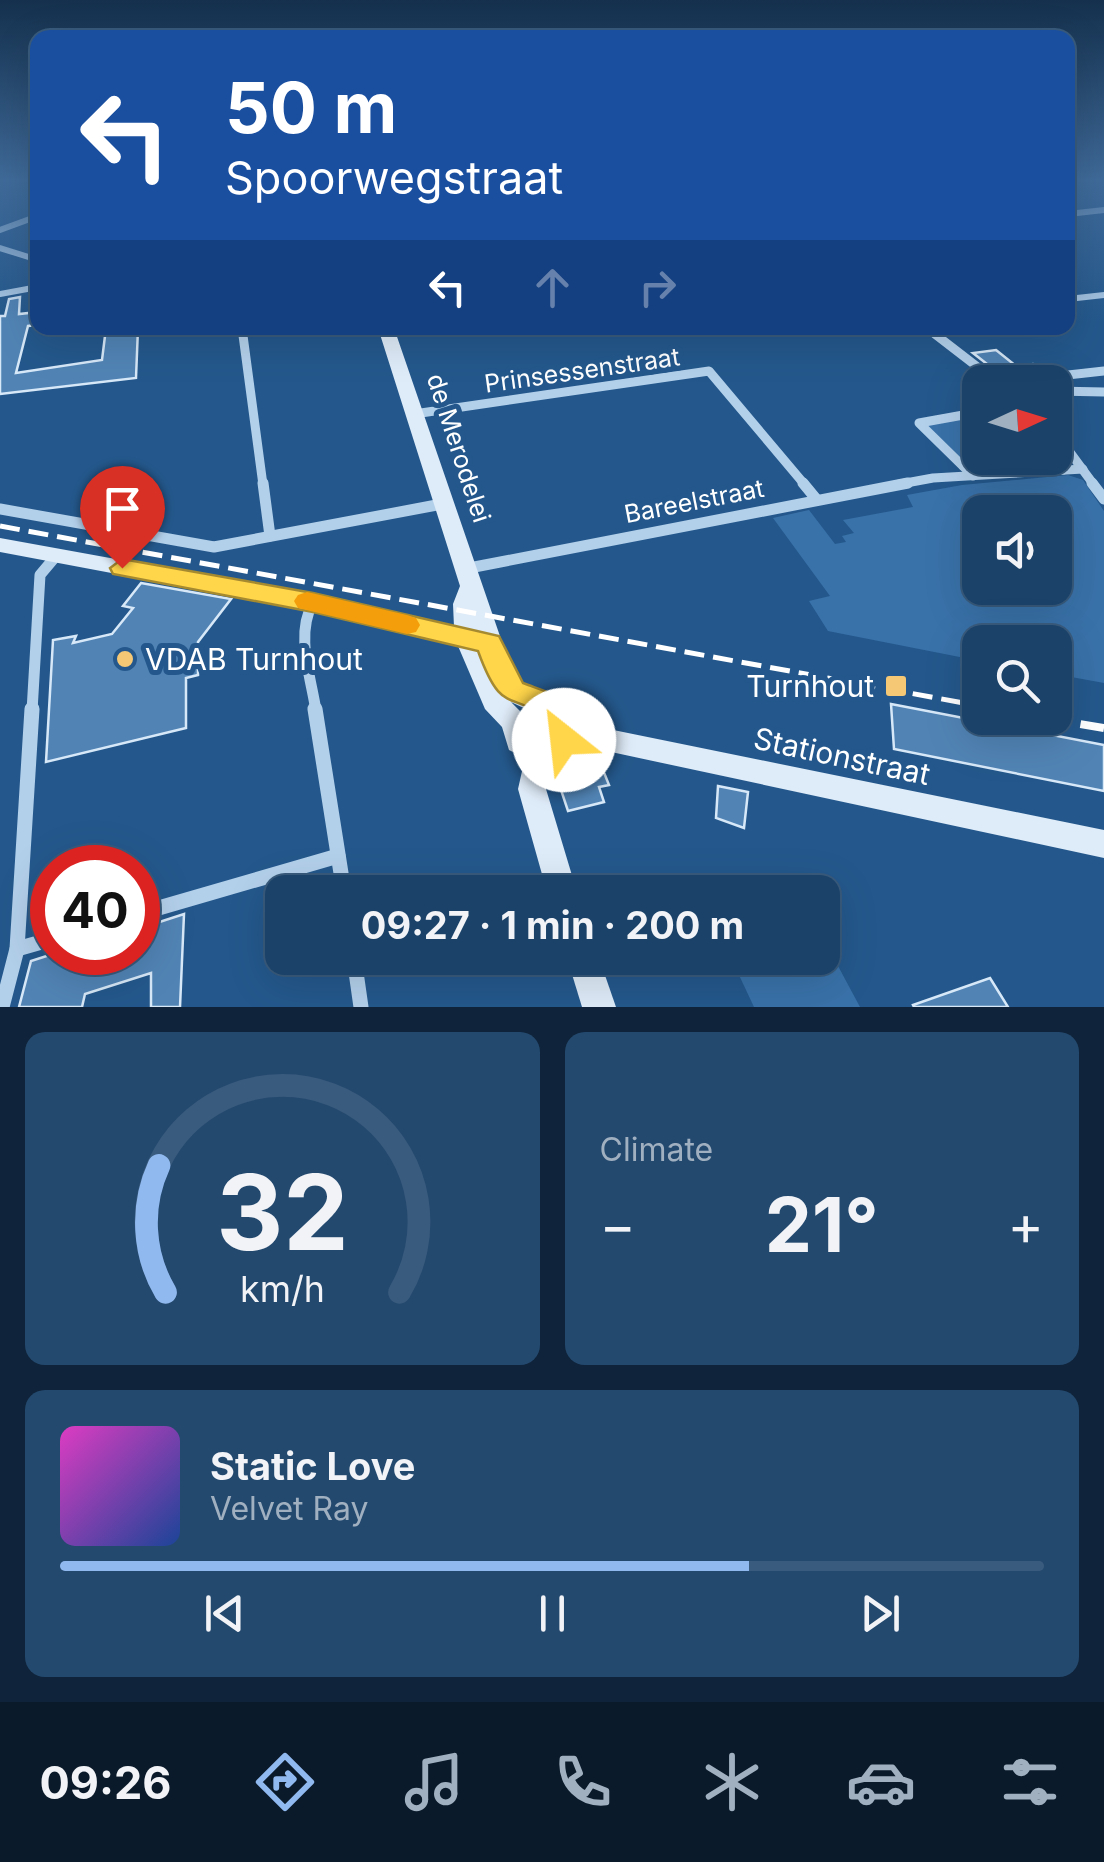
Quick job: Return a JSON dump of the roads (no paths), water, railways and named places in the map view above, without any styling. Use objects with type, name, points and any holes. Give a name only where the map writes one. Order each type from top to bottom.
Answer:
[{"type":"street","points":[[0,248],[30,257]]},
{"type":"street","points":[[0,294],[30,288]]},
{"type":"street","points":[[1075,298],[1104,296]]},
{"type":"street","points":[[243,335],[270,536]]},
{"type":"street","name":"de Merodelei","points":[[388,335],[467,579],[476,647],[494,702],[514,722],[518,742],[540,751]]},
{"type":"street","points":[[937,335],[978,365]]},
{"type":"street","name":"Prinsessenstraat","points":[[414,414],[709,371],[817,500]]},
{"type":"street","points":[[1072,375],[1104,372]]},
{"type":"street","points":[[1072,391],[1104,392]]},
{"type":"street","points":[[962,415],[919,422],[962,465]]},
{"type":"street","points":[[1072,455],[1103,498]]},
{"type":"street","name":"Bareelstraat","points":[[1072,470],[1082,469]]},
{"type":"street","name":"Bareelstraat","points":[[467,579],[817,500],[932,478],[988,475]]},
{"type":"street","points":[[0,509],[214,547],[442,504]]},
{"type":"street","points":[[0,546],[313,602],[392,620],[464,658],[476,647]]},
{"type":"street","points":[[2,1007],[10,961],[40,575],[56,556]]},
{"type":"street","points":[[313,602],[305,617],[304,635],[341,875]]},
{"type":"street","name":"de Merodelei","points":[[476,647],[512,692],[564,716],[568,732]]},
{"type":"street","points":[[514,722],[525,709],[545,705]]},
{"type":"street","points":[[557,875],[532,789],[540,751],[558,746],[568,732]]},
{"type":"street","name":"Stationstraat","points":[[568,732],[1104,844]]},
{"type":"street","points":[[160,908],[338,856]]},
{"type":"street","points":[[356,975],[361,1007]]},
{"type":"street","points":[[589,975],[599,1007]]},
{"type":"railway","points":[[0,526],[962,703]]},
{"type":"railway","points":[[1072,723],[1104,728]]},
{"type":"place","name":"VDAB Turnhout","points":[[125,659]]},
{"type":"place","name":"Turnhout","points":[[896,686]]}]
